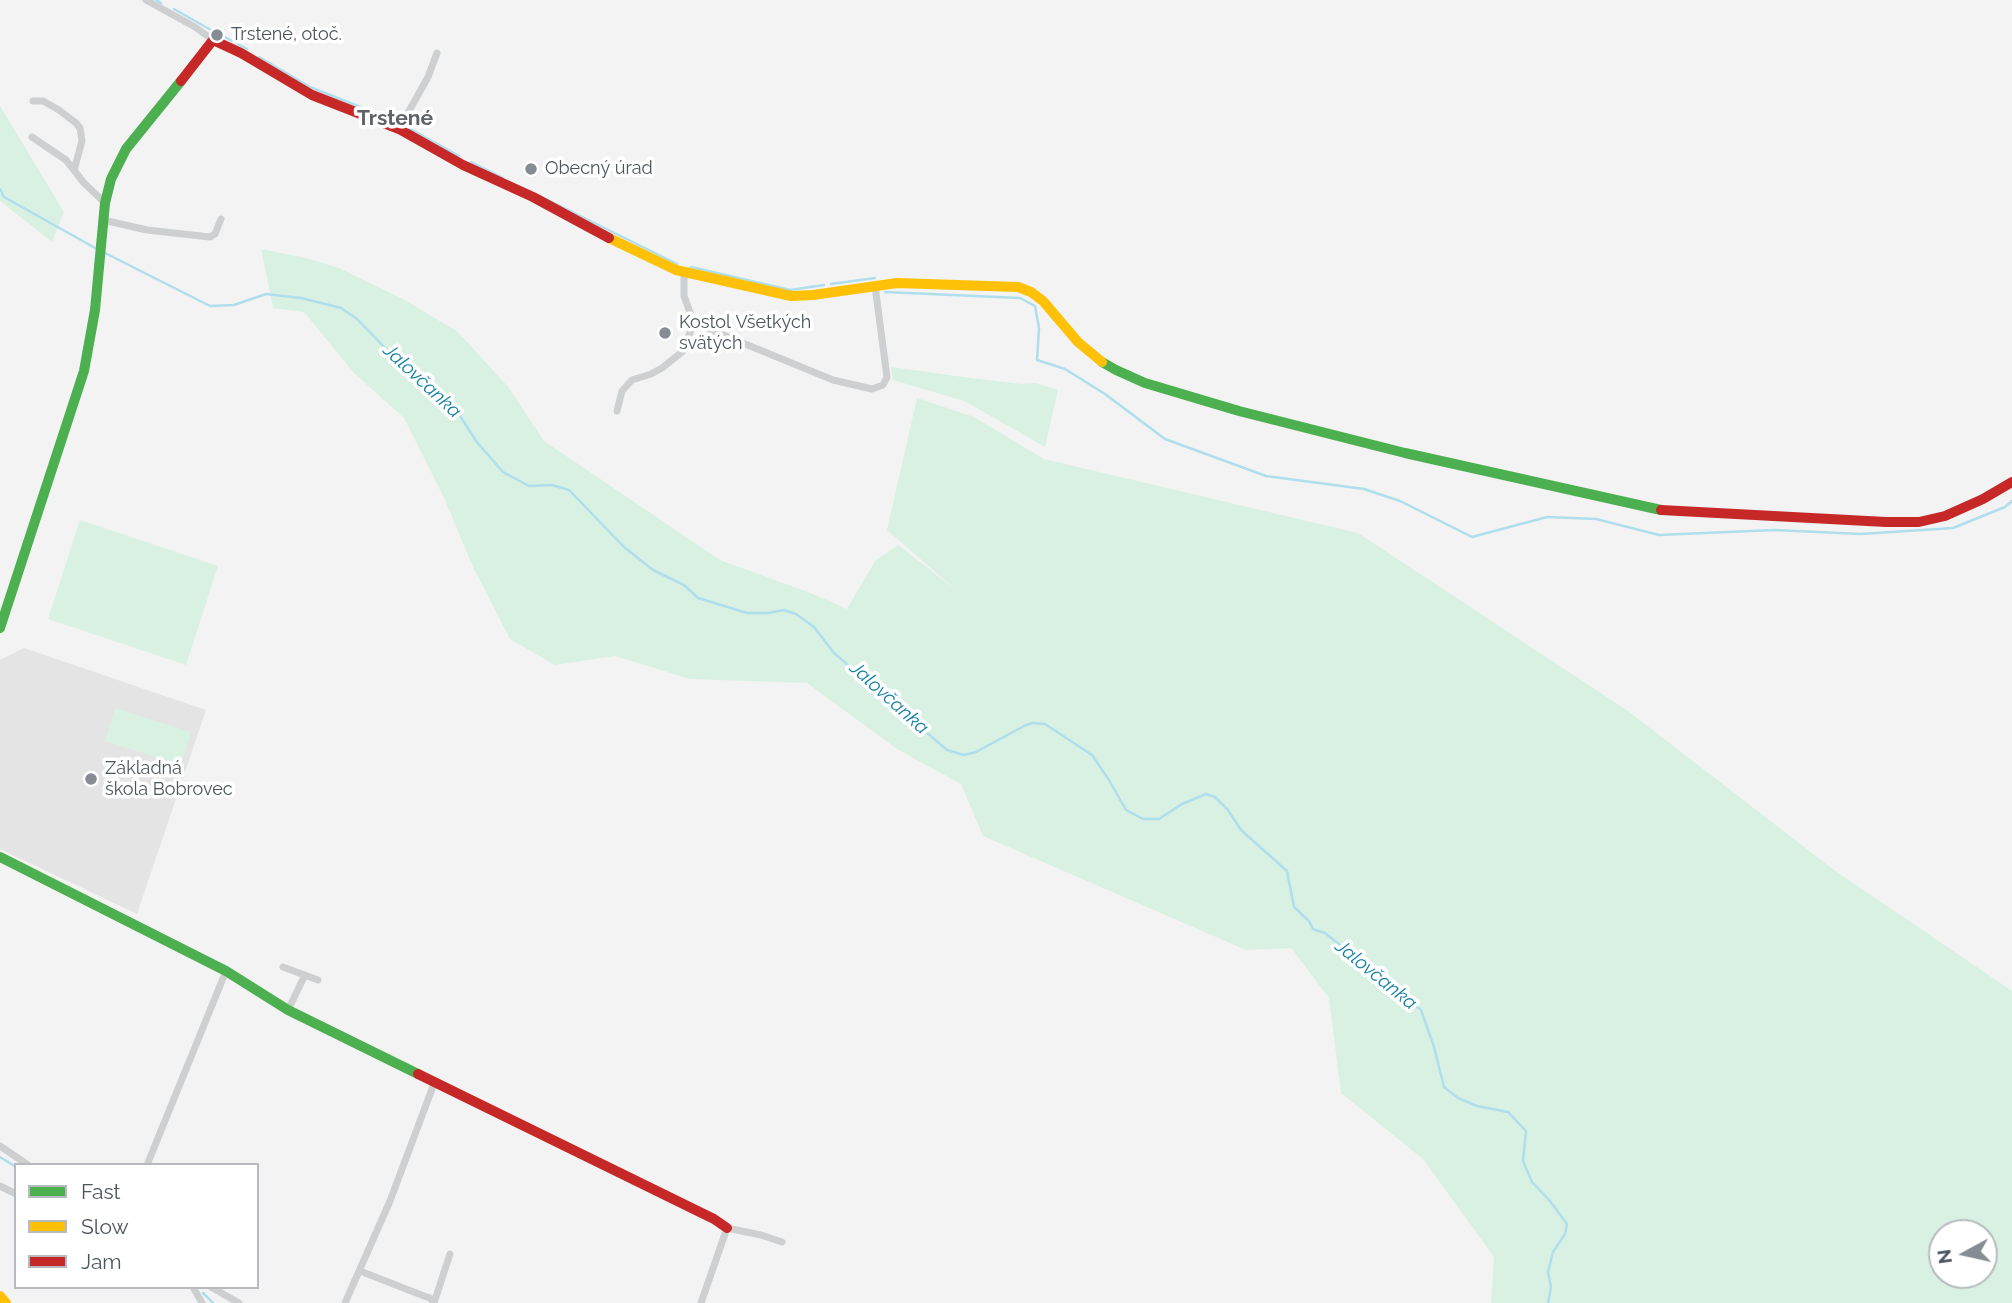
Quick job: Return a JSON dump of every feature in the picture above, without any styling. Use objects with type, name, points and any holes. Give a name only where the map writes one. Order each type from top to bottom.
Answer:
[{"type":"street","points":[[146,0],[312,94],[399,129],[463,165],[684,272],[792,296],[897,283],[1023,288],[1043,301],[1077,342],[1095,357],[1125,375],[1156,388],[1405,453],[1652,509],[1684,513],[1914,522],[1952,513],[2012,482]]},
{"type":"street","points":[[0,628],[85,371],[93,329],[105,203],[111,178],[126,149],[213,40]]},
{"type":"street","points":[[399,129],[428,78],[437,53]]},
{"type":"street","points":[[33,101],[43,101],[60,110],[80,128],[82,141],[75,170]]},
{"type":"street","points":[[33,136],[65,160],[84,184],[105,203]]},
{"type":"street","points":[[103,220],[147,230],[210,237],[215,234],[221,219]]},
{"type":"street","points":[[617,411],[622,391],[632,380],[662,368],[682,352],[694,323],[684,296],[684,272]]},
{"type":"street","points":[[694,323],[833,380],[872,389],[883,386],[887,377],[876,286]]},
{"type":"street","points":[[0,857],[226,971],[288,1010],[714,1219],[727,1228],[782,1242]]},
{"type":"street","points":[[283,967],[318,980]]},
{"type":"street","points":[[148,1163],[226,971]]},
{"type":"street","points":[[288,1010],[305,975]]},
{"type":"street","points":[[345,1303],[390,1201],[435,1081]]},
{"type":"street","points":[[0,1146],[26,1163]]},
{"type":"street","points":[[701,1303],[727,1228]]},
{"type":"street","points":[[434,1303],[450,1254]]},
{"type":"street","points":[[360,1271],[430,1298],[434,1303]]},
{"type":"street","points":[[214,1289],[239,1303]]},
{"type":"street","points":[[0,1296],[6,1303]]},
{"type":"shaded area","name":"Základná škola Bobrovec","points":[[24,648],[206,710],[137,914],[0,849],[0,660]]},
{"type":"green space","points":[[0,106],[64,212],[52,242],[0,201]]},
{"type":"green space","points":[[261,249],[339,268],[403,299],[458,332],[509,388],[544,441],[720,560],[847,609],[875,561],[898,545],[956,590],[887,530],[917,398],[974,417],[1044,459],[1358,533],[1628,711],[1834,870],[2012,991],[2012,1303],[1491,1303],[1494,1257],[1423,1159],[1341,1093],[1329,998],[1291,948],[1246,950],[983,836],[961,784],[897,749],[807,683],[690,679],[615,656],[555,665],[510,639],[473,567],[445,500],[404,418],[355,374],[304,312],[273,308]]},
{"type":"green space","points":[[891,367],[1021,384],[1036,383],[1058,390],[1045,447],[964,401],[893,380]]},
{"type":"green space","points":[[80,520],[218,566],[186,665],[48,619]]},
{"type":"green space","points":[[115,708],[191,732],[181,765],[105,741]]},
{"type":"waterway","points":[[156,0],[161,3]]},
{"type":"waterway","points":[[174,9],[211,30]]},
{"type":"waterway","points":[[223,36],[247,49]]},
{"type":"waterway","points":[[259,57],[310,87],[398,122]]},
{"type":"waterway","points":[[405,126],[459,156]]},
{"type":"waterway","points":[[471,162],[503,178]]},
{"type":"waterway","name":"Jalovčanka","points":[[0,189],[4,197],[97,249]]},
{"type":"waterway","points":[[540,196],[677,264]]},
{"type":"waterway","name":"Jalovčanka","points":[[103,252],[210,306],[234,305],[266,294],[301,298],[341,308],[357,319],[392,355],[429,384],[457,411],[476,441],[503,472],[529,486],[552,485],[569,490],[624,547],[653,570],[684,585],[698,598],[747,613],[784,610],[796,614],[814,627],[834,653],[947,750],[964,755],[976,752],[1026,725],[1045,724],[1092,755],[1126,810],[1143,819],[1159,819],[1182,804],[1206,794],[1215,797],[1228,810],[1241,830],[1287,871],[1294,907],[1309,921],[1313,929],[1325,933],[1421,1010],[1444,1087],[1458,1098],[1477,1106],[1508,1112],[1526,1131],[1523,1161],[1532,1182],[1567,1224],[1565,1234],[1553,1252],[1548,1272],[1551,1287],[1548,1303]]},
{"type":"waterway","points":[[691,267],[790,290],[824,285]]},
{"type":"waterway","points":[[831,284],[875,278]]},
{"type":"waterway","points":[[885,292],[1020,298],[1035,306],[1039,328],[1037,360],[1065,369],[1105,394],[1165,439],[1266,476],[1364,489],[1400,501],[1472,537],[1547,517],[1596,519],[1659,535],[1774,530],[1861,534],[1953,528],[2005,507],[2012,501]]},
{"type":"waterway","points":[[0,1157],[14,1166]]},
{"type":"waterway","points":[[203,1293],[213,1303]]},
{"type":"traffic: fast","points":[[0,628],[84,371],[95,310],[105,203],[111,179],[126,149],[181,81]]},
{"type":"traffic: fast","points":[[1102,362],[1145,383],[1239,411],[1405,453],[1661,510]]},
{"type":"traffic: fast","points":[[0,857],[226,971],[288,1010],[418,1074]]},
{"type":"traffic: slow","points":[[609,238],[676,270],[791,296],[897,283],[1018,287],[1043,301],[1078,342],[1102,362]]},
{"type":"traffic: slow","points":[[0,1296],[6,1303]]},
{"type":"traffic: jam","points":[[181,81],[213,40],[241,53],[312,95],[399,129],[463,165],[533,197],[609,238]]},
{"type":"traffic: jam","points":[[1661,510],[1919,522],[1945,516],[2012,482]]},
{"type":"traffic: jam","points":[[418,1074],[714,1219],[727,1228]]},
{"type":"place","name":"Trstené, otoč.","points":[[217,35]]},
{"type":"place","name":"Obecný úrad","points":[[531,169]]},
{"type":"place","name":"Kostol Všetkých svätých","points":[[665,333]]},
{"type":"place","name":"Základná škola Bobrovec","points":[[91,779]]},
{"type":"district","name":"Trstené","points":[[395,119]]}]
